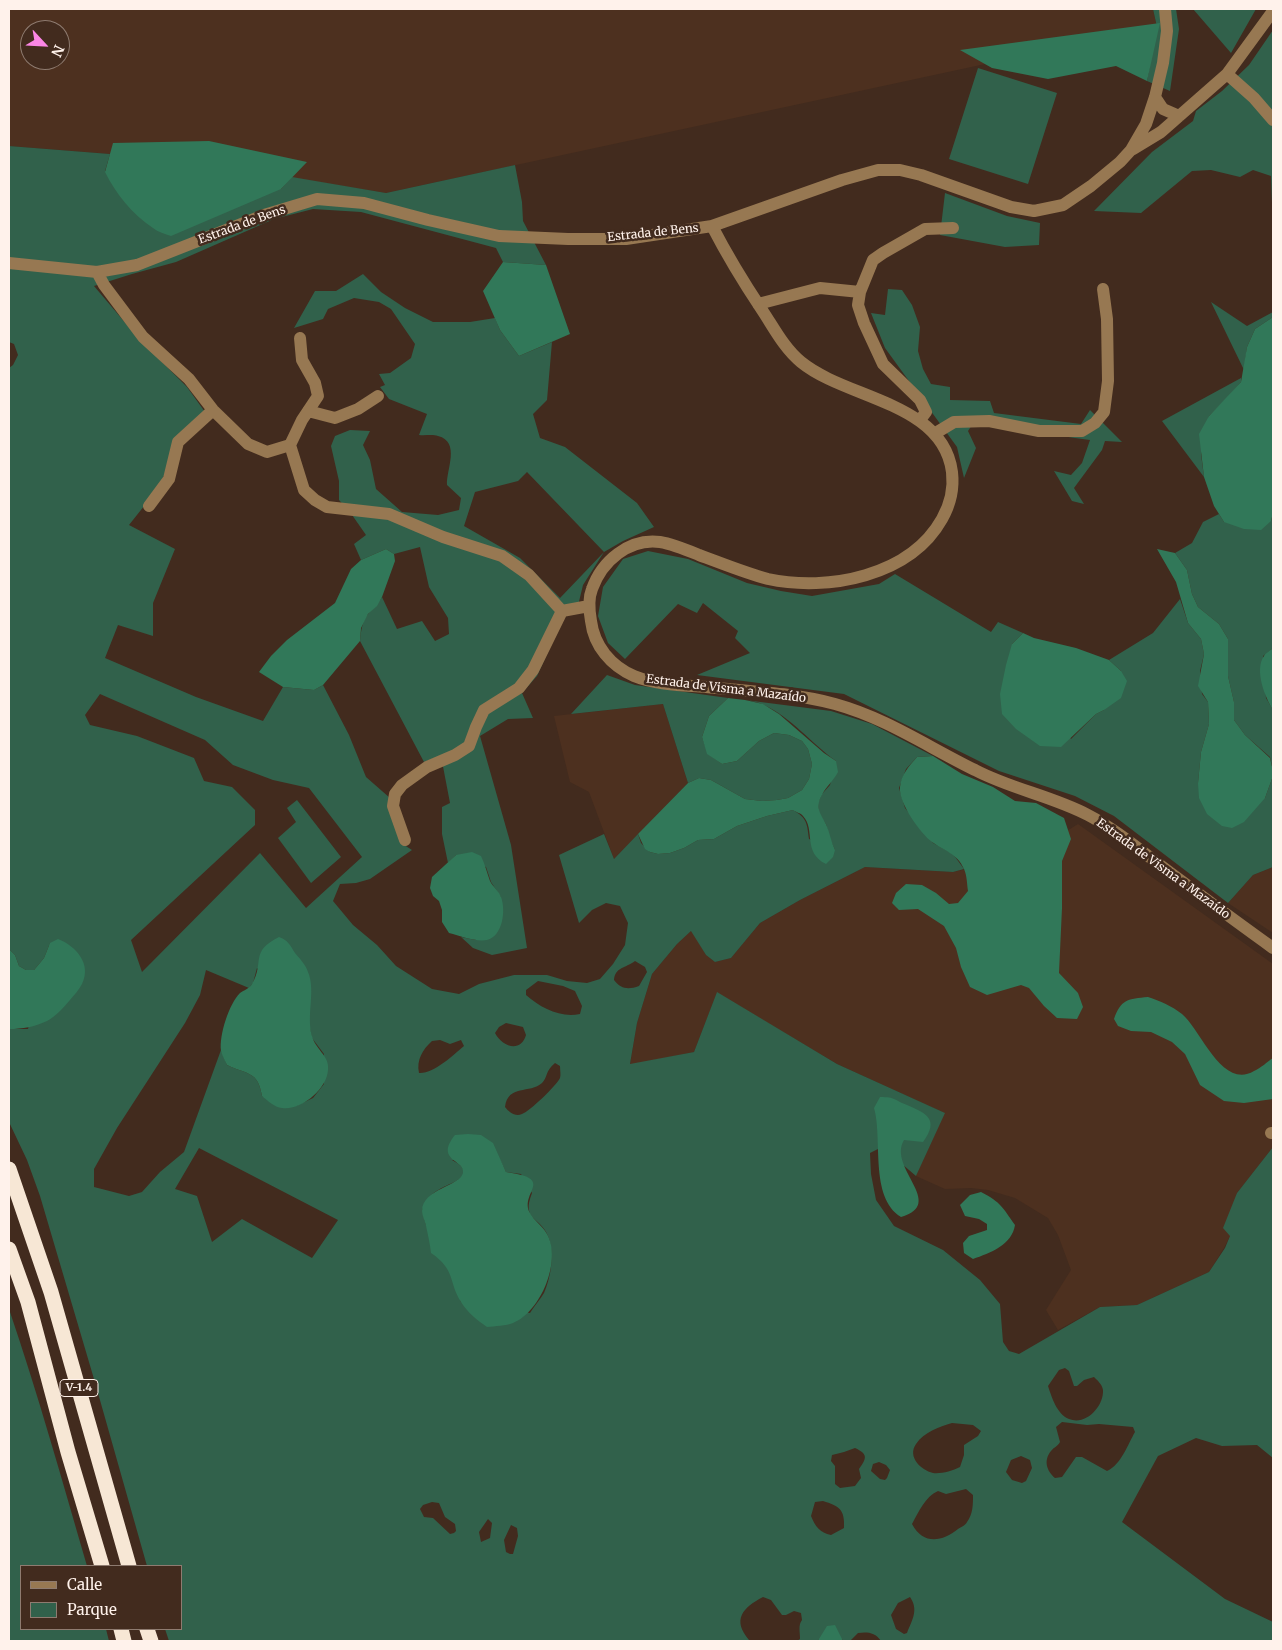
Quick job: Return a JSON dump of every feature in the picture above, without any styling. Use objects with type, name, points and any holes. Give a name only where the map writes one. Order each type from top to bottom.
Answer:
[{"type":"highway","name":"V-1.4","points":[[9,1169],[51,1292],[130,1565]]},
{"type":"highway","name":"V-1.4","points":[[9,1248],[28,1302],[68,1452],[102,1565]]},
{"type":"street","name":"Estrada de Bens","points":[[9,263],[97,272],[137,264],[264,215],[318,199],[364,203],[500,236],[568,239],[626,239],[712,226],[834,183],[878,170],[900,170],[921,175],[1011,207],[1034,211],[1063,205],[1091,186],[1131,150],[1146,124],[1163,63],[1167,32],[1164,9]]},
{"type":"street","points":[[1131,150],[1161,132],[1227,74],[1273,11]]},
{"type":"street","points":[[1227,74],[1254,98],[1273,120]]},
{"type":"street","points":[[1155,96],[1163,109],[1179,116]]},
{"type":"street","points":[[1146,124],[1179,116]]},
{"type":"street","points":[[1146,124],[1153,130],[1161,132]]},
{"type":"street","name":"Estrada de Visma a Mazaído","points":[[712,226],[732,264],[786,347],[802,362],[819,374],[920,420],[934,434],[943,446],[950,462],[952,478],[951,496],[938,526],[921,545],[898,562],[876,572],[828,583],[788,582],[768,578],[659,542],[634,544],[616,554],[600,573],[591,591],[589,606],[592,628],[598,645],[615,664],[635,676],[682,685],[765,693],[827,702],[879,719],[989,778],[1053,800],[1081,811],[1101,822],[1273,948]]},
{"type":"street","points":[[920,420],[926,412],[920,400],[882,364],[858,305],[860,292],[872,260],[925,229],[953,228]]},
{"type":"street","points":[[97,272],[104,285],[143,337],[189,379],[213,410],[248,444],[267,452],[290,445]]},
{"type":"street","points":[[758,304],[820,288],[860,292]]},
{"type":"street","points":[[934,434],[954,422],[988,421],[1039,432],[1082,431],[1095,423],[1104,412],[1108,382],[1107,319],[1103,289]]},
{"type":"street","points":[[300,338],[302,360],[315,383],[318,396],[302,420],[290,445],[304,490],[314,500],[326,507],[389,514],[443,537],[502,556],[528,575],[562,611]]},
{"type":"street","points":[[308,411],[335,418],[358,409],[378,396]]},
{"type":"street","points":[[149,506],[169,479],[178,442],[213,410]]},
{"type":"street","points":[[562,611],[589,606]]},
{"type":"street","points":[[404,840],[393,806],[395,794],[402,785],[427,766],[455,755],[469,746],[484,710],[518,688],[533,670],[562,611]]},
{"type":"shaded area","points":[[9,9],[1153,9],[1157,27],[386,193],[293,178],[268,160],[110,154],[9,146]]},
{"type":"shaded area","points":[[663,704],[688,783],[614,859],[589,792],[570,782],[554,716]]},
{"type":"shaded area","points":[[1078,824],[1273,964],[1273,1147],[1237,1193],[1230,1236],[1209,1272],[1137,1305],[1100,1307],[1058,1330],[1046,1310],[1071,1270],[1058,1235],[1048,1218],[1015,1198],[988,1190],[971,1188],[945,1189],[916,1176],[944,1113],[837,1064],[717,993],[694,1052],[630,1065],[637,1023],[652,974],[677,944],[692,930],[706,955],[715,962],[731,958],[760,923],[865,867],[953,872],[1029,855]]},
{"type":"shaded area","points":[[1273,867],[1273,933],[1228,903],[1253,875]]},
{"type":"green space","points":[[1153,9],[1176,9],[1179,29],[1170,91],[1147,81],[1157,27]]},
{"type":"green space","points":[[1193,9],[1256,9],[1231,53]]},
{"type":"green space","points":[[1160,23],[1147,81],[1116,66],[1048,79],[992,68],[960,50]]},
{"type":"green space","points":[[1273,30],[1273,231],[1271,176],[1253,170],[1240,177],[1211,170],[1192,171],[1141,213],[1094,211],[1152,152],[1193,121],[1196,111],[1222,91],[1249,65]]},
{"type":"green space","points":[[978,68],[1057,93],[1028,184],[949,159]]},
{"type":"green space","points":[[209,141],[307,162],[281,189],[171,236],[155,229],[131,210],[119,196],[105,172],[113,143]]},
{"type":"green space","points":[[9,146],[110,154],[105,171],[281,189],[292,177],[386,193],[515,165],[522,202],[523,221],[546,265],[503,262],[496,248],[361,212],[313,209],[274,219],[176,262],[94,286],[139,339],[187,387],[205,412],[169,466],[156,491],[129,525],[175,549],[153,603],[153,636],[118,625],[105,658],[196,697],[263,721],[283,687],[314,690],[323,685],[349,735],[366,777],[390,798],[401,843],[412,850],[370,879],[356,883],[340,884],[333,901],[353,925],[377,945],[396,966],[432,989],[459,994],[479,984],[514,975],[547,975],[567,981],[587,983],[600,979],[613,964],[625,945],[628,923],[620,906],[606,903],[592,910],[579,923],[559,855],[604,834],[614,859],[638,834],[641,843],[650,852],[658,854],[670,853],[698,840],[714,839],[737,826],[793,810],[806,821],[809,839],[835,850],[826,824],[819,815],[818,803],[822,794],[830,785],[836,761],[783,716],[762,704],[745,700],[831,711],[872,724],[933,756],[917,757],[906,769],[899,788],[905,808],[933,843],[953,854],[964,869],[953,872],[865,867],[760,923],[731,958],[715,962],[706,955],[691,931],[677,944],[652,974],[637,1023],[630,1064],[694,1052],[717,992],[837,1064],[945,1113],[916,1176],[882,1147],[870,1153],[871,1174],[876,1200],[894,1226],[943,1250],[980,1280],[1000,1304],[1003,1342],[1009,1351],[1019,1354],[1100,1307],[1137,1305],[1209,1272],[1225,1248],[1230,1236],[1223,1228],[1237,1193],[1273,1147],[1273,1458],[1257,1445],[1222,1446],[1196,1438],[1158,1456],[1122,1522],[1225,1599],[1273,1622],[1273,1641],[881,1641],[871,1633],[858,1633],[850,1641],[819,1639],[819,1641],[797,1641],[800,1639],[801,1613],[794,1611],[782,1615],[771,1600],[763,1597],[745,1610],[740,1621],[744,1633],[749,1640],[763,1641],[169,1641],[165,1630],[182,1630],[182,1565],[147,1565],[40,1196],[27,1160],[9,1122],[9,1029],[28,1029],[50,943],[44,958],[34,970],[26,970],[19,966],[15,955],[9,949],[9,368],[13,365],[18,355],[14,344],[9,342]],"holes":[[[100,694],[205,740],[233,765],[273,780],[309,788],[362,857],[306,908],[260,853],[142,972],[131,940],[255,825],[255,810],[232,787],[204,781],[194,758],[137,736],[90,725],[85,715]],[[635,961],[645,967],[647,972],[639,986],[625,988],[619,985],[614,980],[616,973]],[[257,968],[308,1019],[312,1038],[324,1054],[324,1084],[313,1098],[296,1106],[262,1096],[255,1078],[227,1065],[221,1050],[184,1152],[160,1172],[142,1192],[129,1196],[94,1187],[94,1169],[117,1128],[185,1023],[200,995],[206,970],[249,988],[253,983]],[[538,981],[563,986],[575,991],[582,1006],[580,1014],[565,1015],[551,1011],[526,995],[526,990]],[[506,1023],[523,1027],[526,1035],[524,1041],[520,1044],[511,1046],[502,1042],[495,1033],[499,1027]],[[440,1040],[450,1044],[461,1040],[464,1046],[437,1067],[419,1073],[419,1059],[432,1041]],[[555,1063],[560,1066],[560,1078],[554,1086],[526,1112],[519,1115],[512,1114],[505,1107],[510,1095],[542,1083]],[[199,1148],[338,1220],[312,1258],[242,1219],[212,1242],[197,1196],[175,1189]],[[452,1160],[500,1160],[506,1172],[521,1174],[532,1193],[529,1202],[530,1214],[545,1230],[550,1243],[552,1257],[544,1293],[530,1313],[461,1302],[450,1272],[426,1225],[422,1210],[427,1200],[434,1193],[461,1178],[464,1170]],[[1065,1368],[1069,1371],[1074,1386],[1094,1377],[1101,1384],[1103,1396],[1093,1413],[1082,1420],[1069,1419],[1061,1413],[1048,1386],[1059,1370]],[[1062,1422],[1133,1427],[1135,1432],[1120,1459],[1107,1471],[1082,1457],[1076,1457],[1062,1477],[1055,1478],[1048,1469],[1047,1458],[1060,1442],[1056,1427]],[[952,1423],[973,1425],[981,1431],[978,1436],[964,1445],[964,1455],[960,1467],[946,1472],[933,1473],[920,1466],[913,1454],[916,1444],[923,1436]],[[855,1448],[864,1454],[865,1459],[859,1469],[861,1478],[855,1486],[840,1488],[835,1484],[835,1466],[831,1461],[832,1455]],[[1021,1456],[1030,1460],[1032,1468],[1026,1481],[1022,1483],[1012,1480],[1006,1472],[1011,1460]],[[879,1462],[886,1465],[890,1470],[885,1480],[880,1479],[871,1471],[873,1464]],[[966,1489],[973,1495],[972,1513],[966,1524],[946,1537],[939,1539],[927,1538],[916,1531],[912,1524],[929,1497],[938,1491],[946,1494]],[[823,1501],[840,1509],[844,1528],[831,1535],[827,1534],[818,1528],[811,1516],[815,1502]],[[432,1502],[439,1503],[445,1517],[455,1524],[456,1531],[450,1534],[433,1518],[424,1517],[420,1509],[423,1505]],[[488,1519],[492,1523],[490,1538],[481,1542],[479,1532]],[[511,1525],[517,1528],[518,1536],[513,1554],[506,1552],[504,1540]],[[910,1597],[914,1606],[914,1615],[907,1633],[904,1634],[896,1629],[891,1615],[898,1603]]]},
{"type":"green space","points":[[945,193],[1007,216],[1040,223],[1039,245],[1005,247],[940,235]]},
{"type":"green space","points":[[503,262],[546,265],[570,334],[519,356],[500,330],[483,291]]},
{"type":"green space","points":[[363,274],[381,292],[405,308],[433,322],[470,322],[495,318],[500,330],[519,356],[552,342],[547,400],[533,414],[540,438],[565,447],[637,503],[654,527],[604,552],[583,585],[576,614],[565,615],[537,676],[522,693],[533,718],[508,719],[480,736],[511,845],[527,948],[492,955],[473,948],[461,937],[476,940],[501,897],[491,882],[486,867],[456,855],[448,863],[442,834],[442,807],[450,803],[441,756],[424,762],[360,641],[365,619],[382,597],[397,629],[422,621],[435,641],[449,634],[448,618],[429,587],[420,547],[394,554],[386,549],[361,560],[354,544],[366,535],[339,500],[339,481],[331,446],[335,436],[350,430],[370,431],[363,445],[370,460],[376,489],[402,512],[438,515],[459,510],[461,498],[447,485],[451,457],[449,444],[445,439],[438,436],[419,435],[427,414],[389,399],[380,387],[385,385],[379,374],[390,373],[411,358],[415,344],[391,309],[379,302],[354,298],[328,309],[323,319],[294,328],[315,291],[336,291]],"holes":[[[527,472],[604,552],[560,598],[520,558],[464,526],[475,492],[518,481]]]},
{"type":"green space","points":[[888,289],[902,290],[912,305],[920,327],[918,351],[923,369],[931,384],[950,387],[950,400],[990,401],[994,413],[1081,424],[1090,410],[1122,442],[1105,441],[1102,450],[1074,488],[1084,504],[1072,501],[1054,471],[1071,475],[1082,463],[1090,440],[1016,429],[972,425],[968,431],[976,448],[964,478],[957,447],[885,348],[871,313],[885,315]]},
{"type":"green space","points":[[1211,302],[1247,326],[1273,312],[1273,317],[1255,329],[1247,347],[1244,370]]},
{"type":"green space","points":[[1273,317],[1273,513],[1271,521],[1261,530],[1244,529],[1224,522],[1214,506],[1204,477],[1199,434],[1209,416],[1241,382],[1247,347],[1255,329]]},
{"type":"green space","points":[[1241,378],[1241,382],[1209,416],[1201,454],[1204,477],[1162,421]]},
{"type":"green space","points":[[1273,513],[1273,648],[1263,656],[1266,698],[1273,710],[1273,771],[1270,757],[1245,735],[1234,720],[1234,702],[1228,676],[1228,639],[1219,624],[1198,607],[1192,594],[1187,570],[1175,553],[1192,543],[1203,522],[1219,514],[1224,522],[1271,521]]},
{"type":"green space","points":[[386,549],[394,554],[395,561],[382,597],[377,606],[368,614],[361,628],[360,641],[323,685],[314,690],[283,687],[259,672],[271,656],[287,640],[335,603],[351,569],[361,560]]},
{"type":"green space","points":[[1157,549],[1175,553],[1187,570],[1192,594],[1198,607],[1219,624],[1228,639],[1228,676],[1234,702],[1234,720],[1245,735],[1270,758],[1273,776],[1265,798],[1244,822],[1232,828],[1222,826],[1207,814],[1199,798],[1198,783],[1201,752],[1209,724],[1208,702],[1198,686],[1204,654],[1201,639],[1188,623],[1176,582]]},
{"type":"green space","points":[[648,551],[688,559],[747,583],[812,596],[879,584],[895,574],[991,632],[998,622],[1023,633],[1012,644],[1071,739],[1096,714],[1104,710],[1121,671],[1109,660],[1153,633],[1180,599],[1188,623],[1201,639],[1204,654],[1200,671],[1202,694],[1208,702],[1209,724],[1201,752],[1198,783],[1265,798],[1273,776],[1273,867],[1253,875],[1228,903],[1114,816],[1075,796],[999,771],[844,694],[697,675],[750,653],[735,638],[738,631],[703,603],[697,613],[678,604],[625,659],[608,643],[598,616],[603,587],[623,559]]},
{"type":"green space","points":[[1023,633],[1034,638],[1076,648],[1109,660],[1121,671],[1127,681],[1121,698],[1096,714],[1061,747],[1040,746],[1016,729],[1002,714],[1000,694],[1006,665],[1012,644]]},
{"type":"green space","points":[[1273,648],[1273,710],[1264,691],[1260,669],[1265,655]]},
{"type":"green space","points":[[607,675],[635,685],[728,698],[709,716],[702,737],[708,754],[722,764],[737,761],[759,741],[774,733],[789,735],[802,741],[808,749],[812,764],[809,779],[802,790],[788,798],[762,801],[745,799],[711,780],[699,778],[688,783],[663,704],[571,714]]},
{"type":"green space","points":[[728,698],[763,704],[779,714],[836,761],[838,772],[823,792],[819,803],[820,813],[835,850],[833,857],[826,864],[814,853],[807,822],[802,815],[793,810],[737,826],[714,839],[698,840],[670,853],[658,854],[645,849],[638,834],[688,783],[699,778],[711,780],[745,799],[762,801],[788,798],[802,790],[809,779],[812,764],[808,749],[802,741],[789,735],[774,733],[759,741],[737,761],[722,764],[707,754],[702,737],[709,716]]},
{"type":"green space","points":[[933,756],[962,774],[993,787],[1015,801],[1036,803],[1064,818],[1071,839],[1062,861],[1059,973],[1078,993],[1083,1007],[1077,1019],[1057,1018],[1029,988],[1021,985],[987,995],[970,987],[961,967],[956,948],[944,926],[918,909],[899,910],[892,903],[896,893],[906,884],[922,885],[936,893],[949,904],[958,903],[968,891],[966,874],[958,859],[927,838],[911,817],[902,801],[900,787],[906,771],[917,757]]},
{"type":"green space","points":[[297,800],[341,857],[311,883],[278,838],[296,822],[287,808]]},
{"type":"green space","points":[[472,852],[481,856],[490,881],[500,895],[502,902],[503,915],[500,928],[492,938],[487,940],[473,939],[449,933],[442,922],[442,910],[439,901],[433,896],[430,888],[432,877],[456,855]]},
{"type":"green space","points":[[279,937],[288,943],[307,969],[311,987],[310,1028],[314,1041],[328,1065],[327,1077],[318,1091],[305,1102],[289,1108],[274,1105],[262,1096],[255,1078],[227,1065],[221,1051],[223,1029],[232,1004],[240,993],[252,984],[256,976],[259,958],[264,948]]},
{"type":"green space","points":[[58,939],[71,946],[84,963],[85,977],[82,984],[65,1006],[50,1019],[33,1026],[9,1029],[9,949],[15,955],[19,966],[26,970],[34,970],[44,958],[50,943]]},
{"type":"green space","points":[[1148,997],[1166,1004],[1182,1014],[1213,1056],[1222,1066],[1232,1072],[1242,1075],[1254,1071],[1273,1058],[1273,1099],[1244,1103],[1224,1101],[1200,1085],[1185,1054],[1172,1042],[1151,1032],[1131,1031],[1118,1026],[1114,1019],[1119,1007],[1126,1001]]},
{"type":"green space","points":[[880,1097],[892,1098],[920,1111],[925,1114],[930,1122],[928,1134],[923,1142],[904,1140],[901,1151],[903,1162],[918,1194],[918,1203],[914,1211],[901,1217],[891,1208],[881,1182],[874,1108]]},
{"type":"green space","points":[[455,1135],[481,1135],[493,1143],[506,1172],[530,1178],[533,1187],[528,1205],[530,1213],[547,1234],[551,1245],[550,1271],[540,1297],[523,1317],[507,1325],[487,1327],[464,1306],[457,1295],[448,1270],[431,1253],[422,1214],[424,1204],[428,1198],[455,1181],[463,1173],[463,1169],[452,1159],[448,1150],[449,1144]]},
{"type":"green space","points":[[981,1192],[998,1203],[1015,1225],[1010,1238],[1005,1243],[993,1251],[973,1259],[964,1253],[963,1243],[969,1236],[987,1230],[987,1224],[979,1219],[965,1216],[960,1205],[970,1195]]},
{"type":"green space","points":[[9,1309],[40,1405],[87,1565],[20,1565],[20,1630],[106,1630],[109,1641],[9,1641]]},
{"type":"green space","points":[[835,1625],[843,1641],[819,1641],[827,1626]]}]
